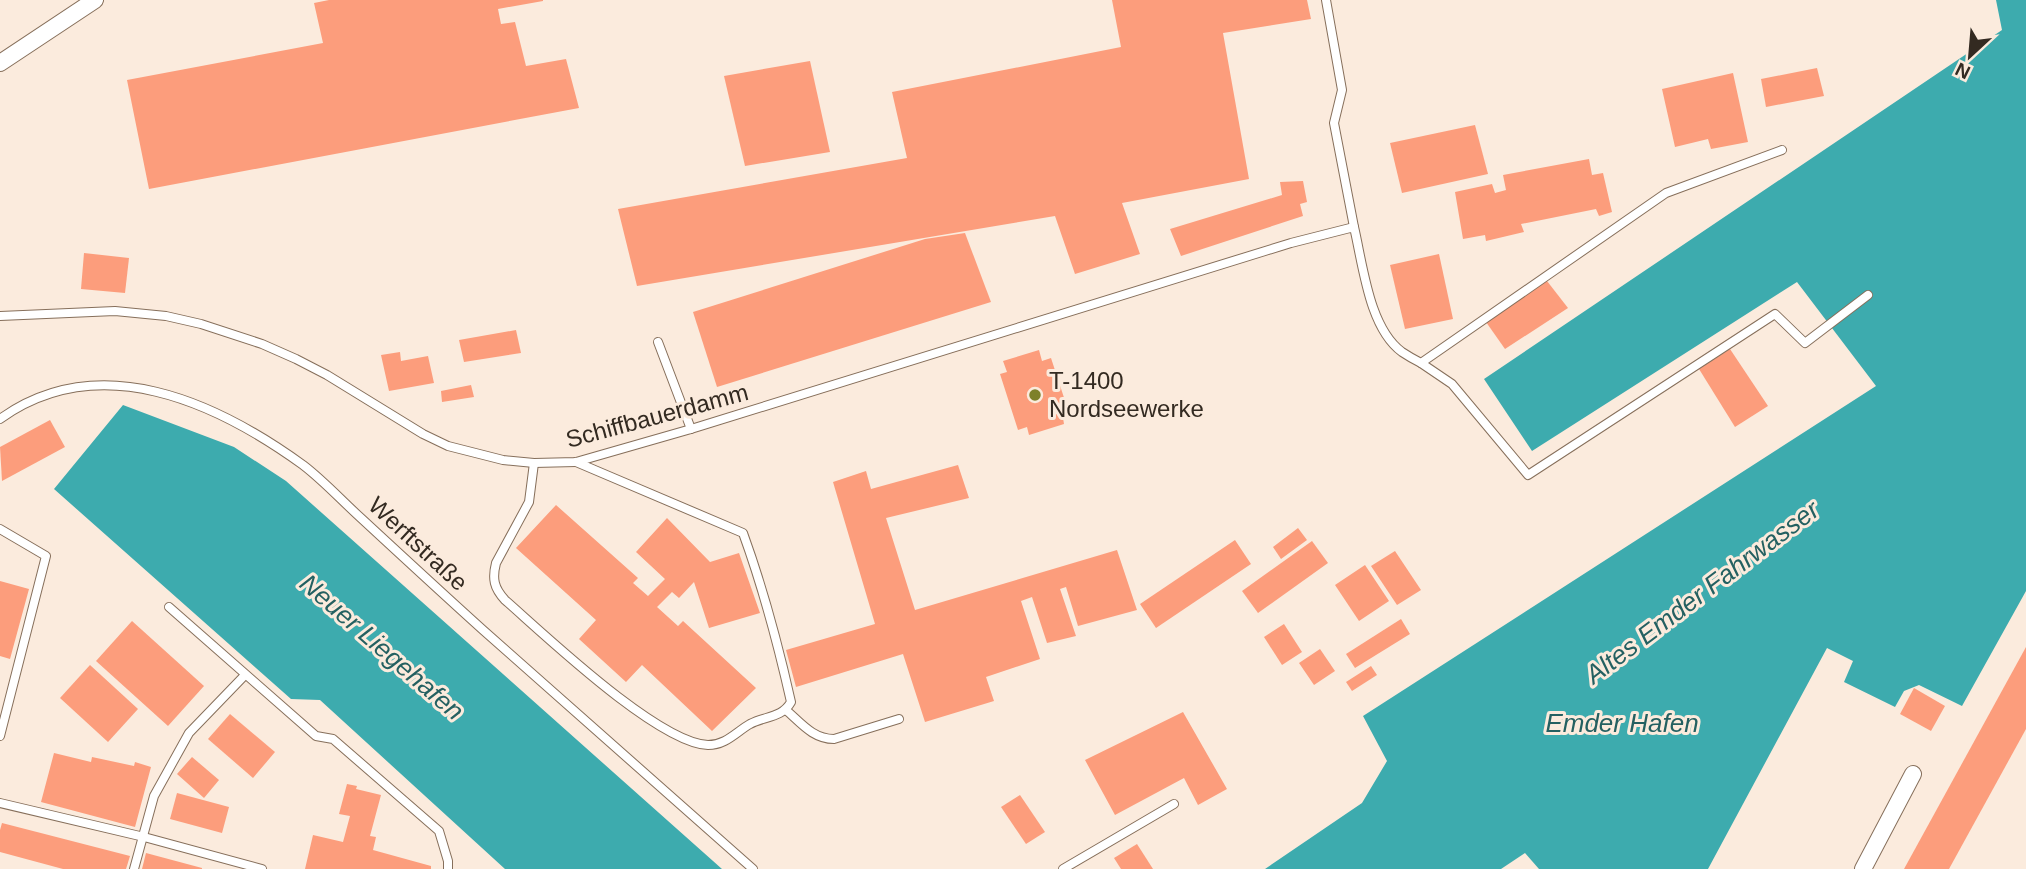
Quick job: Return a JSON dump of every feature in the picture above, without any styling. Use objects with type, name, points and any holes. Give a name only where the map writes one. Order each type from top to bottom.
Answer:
[{"type":"street","points":[[0,63],[95,0]]},
{"type":"street","points":[[1863,869],[1913,774]]},
{"type":"lane","points":[[1326,0],[1342,90],[1334,123],[1373,309],[1386,334],[1401,351],[1452,384],[1528,475],[1775,314],[1805,343],[1868,295]]},
{"type":"lane","points":[[1421,363],[1666,193],[1782,150]]},
{"type":"lane","name":"Schiffbauerdamm","points":[[0,316],[115,311],[166,316],[201,324],[262,344],[296,359],[423,434],[449,446],[484,456],[534,463],[576,462],[1292,243],[1354,227]]},
{"type":"lane","points":[[658,342],[691,429]]},
{"type":"lane","name":"Werftstraße","points":[[0,419],[34,399],[66,389],[100,385],[125,386],[196,403],[260,436],[305,467],[462,611],[753,869]]},
{"type":"lane","points":[[534,463],[529,502],[496,563],[496,590],[505,600],[601,683],[656,723],[694,743],[719,743],[751,723],[786,710],[791,702],[777,640],[761,582],[743,533],[576,462]]},
{"type":"lane","points":[[0,529],[46,556],[0,736]]},
{"type":"lane","points":[[169,607],[316,736],[333,739],[439,831],[448,869]]},
{"type":"lane","points":[[134,869],[154,796],[189,733],[245,676]]},
{"type":"lane","points":[[786,710],[814,735],[823,739],[834,739],[899,719]]},
{"type":"lane","points":[[0,803],[144,837],[262,869]]},
{"type":"lane","points":[[1063,869],[1174,804]]},
{"type":"water","name":"Emder Hafen","points":[[1996,0],[2026,0],[2026,591],[1962,706],[1919,685],[1904,691],[1895,707],[1844,682],[1853,661],[1827,648],[1708,869],[1539,869],[1525,853],[1501,869],[1265,869],[1362,803],[1387,761],[1363,716],[1876,386],[1797,282],[1532,451],[1484,379],[2002,30]]},
{"type":"water","name":"Neuer Liegehafen","points":[[123,405],[234,447],[286,481],[722,869],[505,869],[320,700],[291,699],[54,489]]},
{"type":"building","points":[[329,0],[543,0],[498,9],[501,24],[515,22],[526,66],[566,59],[579,108],[149,189],[127,80],[323,43],[314,3]]},
{"type":"building","points":[[1112,0],[1307,0],[1311,19],[1223,33],[1249,179],[1122,203],[1140,254],[1075,274],[1055,216],[637,286],[618,209],[907,158],[892,92],[1121,47]]},
{"type":"building","points":[[810,61],[830,152],[745,166],[724,76]]},
{"type":"building","points":[[1817,68],[1824,96],[1766,107],[1761,79]]},
{"type":"building","points":[[1733,73],[1748,142],[1711,149],[1708,139],[1675,147],[1662,89]]},
{"type":"building","points":[[1475,125],[1488,174],[1402,193],[1390,143]]},
{"type":"building","points":[[1589,159],[1592,175],[1603,173],[1612,212],[1599,216],[1596,209],[1521,224],[1524,232],[1486,241],[1485,235],[1463,239],[1455,192],[1492,184],[1495,193],[1506,190],[1503,175]]},
{"type":"building","points":[[1303,181],[1307,202],[1300,204],[1303,216],[1181,256],[1170,229],[1282,195],[1280,182]]},
{"type":"building","points":[[965,233],[991,302],[717,387],[693,312],[925,239]]},
{"type":"building","points":[[84,253],[129,258],[125,293],[81,289]]},
{"type":"building","points":[[1439,254],[1453,319],[1405,329],[1390,265]]},
{"type":"building","points":[[1547,281],[1568,308],[1505,349],[1486,322]]},
{"type":"building","points":[[516,330],[521,353],[464,362],[459,340]]},
{"type":"building","points":[[1730,349],[1768,406],[1735,427],[1699,369]]},
{"type":"building","name":"T-1400 Nordseewerke","points":[[1039,350],[1042,361],[1051,358],[1070,416],[1063,418],[1064,424],[1029,435],[1027,427],[1018,430],[1000,374],[1007,372],[1003,361]]},
{"type":"building","points":[[400,352],[401,361],[428,356],[434,383],[389,391],[381,355]]},
{"type":"building","points":[[471,385],[474,397],[442,402],[441,391]]},
{"type":"building","points":[[50,420],[65,447],[2,481],[0,447]]},
{"type":"building","points":[[958,465],[969,498],[886,518],[915,610],[1117,550],[1137,610],[1078,626],[1066,587],[1060,589],[1076,636],[1047,643],[1032,597],[1021,601],[1040,659],[986,677],[994,701],[925,722],[903,654],[796,687],[786,650],[875,624],[833,482],[866,471],[871,489]]},
{"type":"building","points":[[556,505],[638,578],[633,583],[648,596],[665,579],[636,552],[667,518],[710,562],[739,553],[760,613],[709,628],[694,582],[679,598],[672,592],[657,607],[678,626],[683,621],[756,688],[712,731],[642,665],[626,682],[579,639],[596,620],[516,548]]},
{"type":"building","points":[[1298,528],[1307,540],[1281,559],[1273,547]]},
{"type":"building","points":[[1235,540],[1251,564],[1156,628],[1140,604]]},
{"type":"building","points":[[1312,541],[1328,563],[1258,613],[1242,591]]},
{"type":"building","points":[[1395,551],[1421,590],[1397,605],[1371,566]]},
{"type":"building","points":[[1365,565],[1389,601],[1359,621],[1335,585]]},
{"type":"building","points":[[0,581],[29,589],[10,659],[0,656]]},
{"type":"building","points":[[1401,619],[1410,634],[1355,668],[1346,654]]},
{"type":"building","points":[[132,621],[204,686],[168,726],[96,661]]},
{"type":"building","points":[[1284,624],[1302,652],[1282,665],[1264,637]]},
{"type":"building","points":[[2026,647],[2026,729],[1949,869],[1904,869]]},
{"type":"building","points":[[1320,649],[1335,671],[1314,685],[1299,663]]},
{"type":"building","points":[[90,665],[138,709],[108,742],[60,698]]},
{"type":"building","points":[[1371,666],[1377,675],[1352,691],[1346,682]]},
{"type":"building","points":[[1914,688],[1945,706],[1931,731],[1900,714]]},
{"type":"building","points":[[1183,712],[1227,789],[1198,805],[1184,778],[1115,815],[1085,760]]},
{"type":"building","points":[[230,714],[275,752],[253,778],[208,739]]},
{"type":"building","points":[[54,753],[91,762],[92,757],[134,766],[135,762],[151,767],[135,827],[41,802]]},
{"type":"building","points":[[192,757],[219,780],[204,798],[177,774]]},
{"type":"building","points":[[347,784],[381,795],[370,836],[376,837],[373,850],[431,866],[431,869],[305,869],[313,835],[343,842],[350,816],[339,814]]},
{"type":"building","points":[[177,793],[229,807],[222,833],[170,819]]},
{"type":"building","points":[[1020,795],[1045,832],[1026,844],[1001,807]]},
{"type":"building","points":[[2,823],[130,856],[126,869],[63,869],[0,852]]},
{"type":"building","points":[[1137,844],[1153,869],[1121,869],[1114,858]]},
{"type":"building","points":[[146,853],[202,868],[202,869],[142,869]]},
{"type":"place","name":"T-1400 Nordseewerke","points":[[1035,395]]},
{"type":"water label","name":"Altes Emder Fahrwasser","points":[[1702,592]]}]
